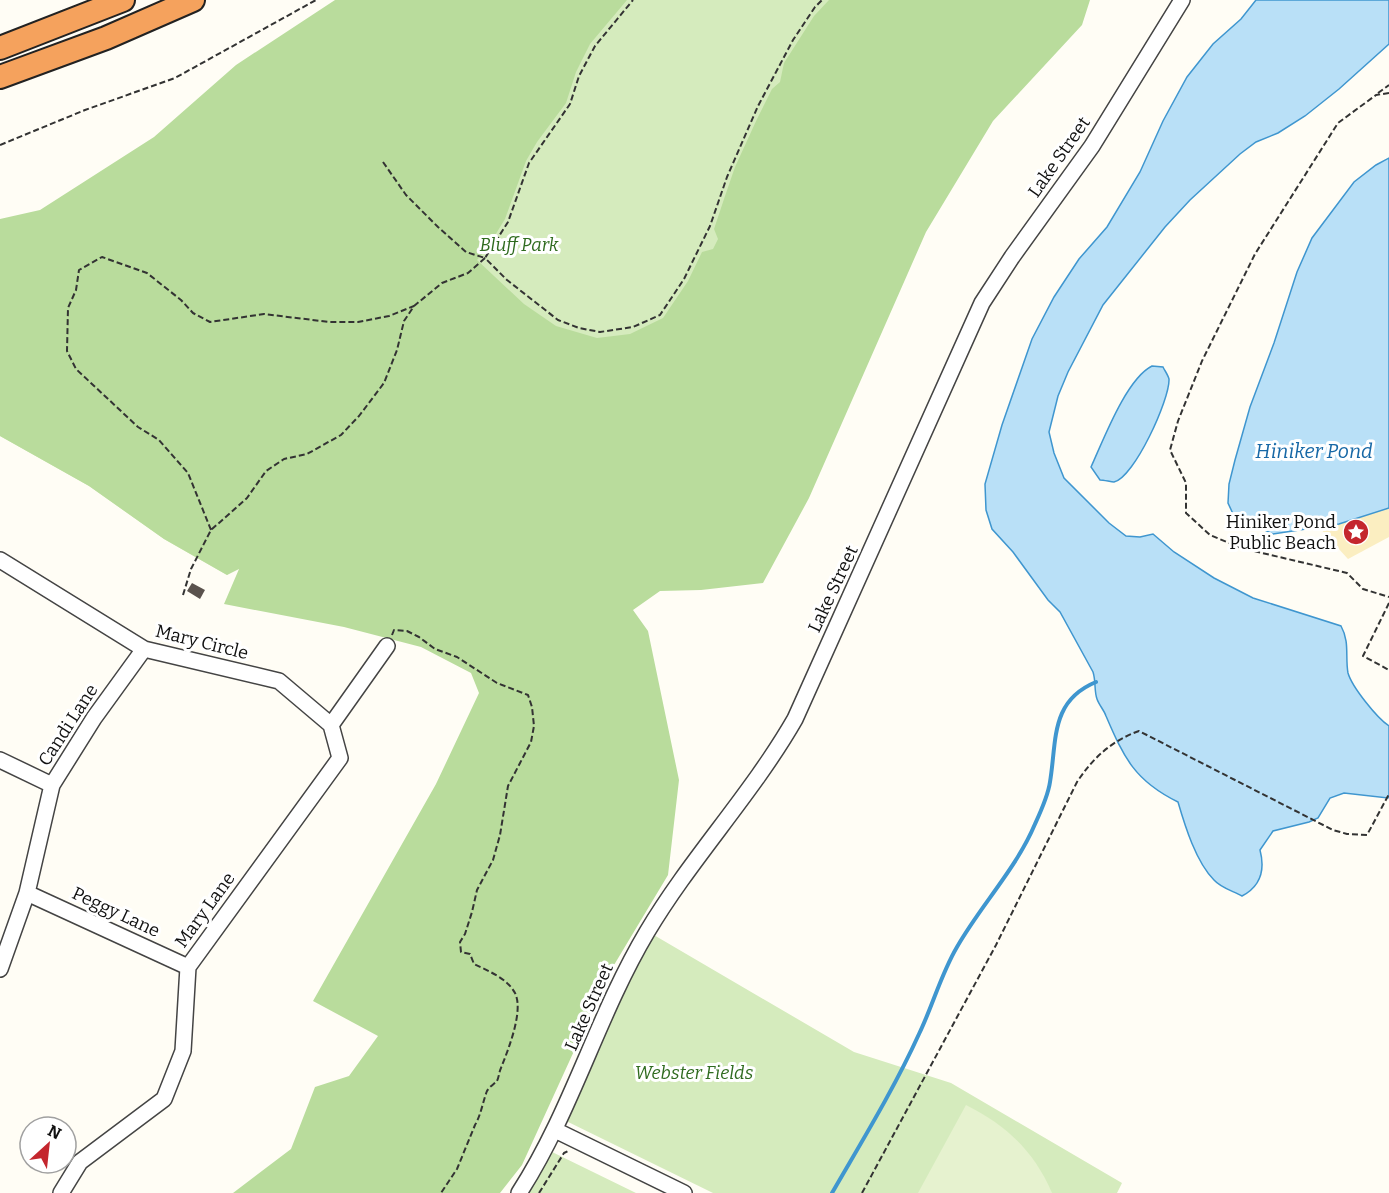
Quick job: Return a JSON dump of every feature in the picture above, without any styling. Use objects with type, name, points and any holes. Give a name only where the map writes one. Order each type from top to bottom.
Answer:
[{"type":"highway","points":[[0,48],[123,0]]},
{"type":"highway","points":[[0,77],[106,38],[193,0]]},
{"type":"street","name":"Lake Street","points":[[519,1193],[555,1130],[609,1003],[647,931],[771,758],[795,719],[982,303],[1012,257],[1092,146],[1182,0]]},
{"type":"street","name":"Mary Circle","points":[[0,560],[144,649],[279,681],[331,725]]},
{"type":"street","points":[[331,725],[387,646]]},
{"type":"street","name":"Candi Lane","points":[[1,968],[27,893],[52,784],[94,718],[144,649]]},
{"type":"street","name":"Mary Lane","points":[[61,1193],[80,1162],[164,1099],[183,1051],[188,967],[339,758],[331,725]]},
{"type":"street","points":[[0,760],[52,784]]},
{"type":"street","name":"Peggy Lane","points":[[27,893],[188,967]]},
{"type":"street","points":[[555,1130],[684,1193]]},
{"type":"path","points":[[0,145],[176,78],[316,0]]},
{"type":"path","points":[[183,595],[191,569],[211,530],[247,498],[266,471],[284,459],[307,454],[341,435],[384,383],[397,350],[404,321],[414,306],[442,283],[468,273],[485,258],[508,222],[529,163],[570,104],[579,76],[595,46],[633,0]]},
{"type":"path","points":[[383,162],[406,195],[466,252],[485,258],[507,280],[558,320],[579,328],[600,332],[633,327],[660,315],[684,279],[711,226],[727,177],[758,106],[793,40],[822,0]]},
{"type":"path","points":[[1389,85],[1338,123],[1255,255],[1199,369],[1178,422],[1170,450],[1186,483],[1186,513],[1210,535],[1241,548],[1347,573],[1364,589],[1389,597]]},
{"type":"path","points":[[1376,95],[1389,93]]},
{"type":"path","points":[[211,530],[188,473],[159,440],[138,428],[76,369],[67,351],[68,308],[76,290],[80,270],[102,256],[147,273],[181,300],[193,313],[210,322],[264,314],[329,322],[358,322],[389,316],[414,306]]},
{"type":"path","points":[[1389,603],[1363,656],[1389,670]]},
{"type":"path","points":[[387,646],[394,630],[407,631],[435,649],[457,657],[497,683],[528,695],[534,726],[531,742],[507,786],[500,835],[493,860],[477,890],[460,942],[461,952],[470,954],[474,964],[494,973],[516,994],[516,1015],[511,1046],[499,1071],[498,1079],[487,1091],[457,1169],[441,1193]]},
{"type":"path","points":[[862,1193],[996,945],[1077,782],[1099,754],[1112,744],[1139,731],[1333,830],[1347,834],[1367,835],[1389,794]]},
{"type":"path","points":[[539,1193],[564,1153],[569,1150]]},
{"type":"green space","points":[[335,0],[627,0],[590,44],[576,72],[566,103],[526,161],[505,219],[477,260],[524,304],[556,326],[597,338],[630,334],[663,318],[688,281],[702,252],[713,249],[718,239],[714,229],[724,199],[735,167],[757,119],[772,89],[780,82],[784,63],[814,16],[829,0],[1090,0],[1082,25],[993,121],[926,232],[809,498],[763,583],[701,590],[660,591],[633,610],[648,631],[679,780],[668,875],[611,970],[522,1165],[500,1193],[233,1193],[291,1149],[315,1087],[349,1076],[378,1036],[313,1001],[436,784],[479,693],[471,673],[421,647],[344,627],[224,604],[239,569],[227,575],[164,539],[89,486],[0,436],[0,219],[40,210],[154,137],[236,65]]},
{"type":"green space","name":"Bluff Park","points":[[535,0],[898,0],[668,375],[274,540],[227,575],[164,539],[89,486],[0,436]]},
{"type":"green space","name":"Webster Fields","points":[[647,931],[854,1052],[951,1083],[1122,1183],[1117,1193],[713,1193],[560,1118]]},
{"type":"green space","points":[[966,1105],[994,1121],[1017,1141],[1037,1164],[1052,1193],[918,1193]]},
{"type":"green space","points":[[546,1149],[636,1193],[519,1193]]},
{"type":"sand","name":"Hiniker Pond Public Beach","points":[[1389,507],[1389,537],[1348,559],[1318,526]]},
{"type":"water","points":[[1256,0],[1389,0],[1389,44],[1305,116],[1278,133],[1256,142],[1240,154],[1190,200],[1165,227],[1103,305],[1068,372],[1058,396],[1049,432],[1064,478],[1109,523],[1126,536],[1140,537],[1153,534],[1174,552],[1214,578],[1253,598],[1341,626],[1347,649],[1350,679],[1366,702],[1389,726],[1388,798],[1344,793],[1330,798],[1318,818],[1273,831],[1260,850],[1262,870],[1260,876],[1254,887],[1242,896],[1214,880],[1202,864],[1192,843],[1178,802],[1151,786],[1125,756],[1097,699],[1093,672],[1060,612],[992,529],[986,510],[985,484],[1002,425],[1032,339],[1054,297],[1079,259],[1107,227],[1140,172],[1163,121],[1187,77],[1213,44],[1241,19]]},
{"type":"water","name":"Hiniker Pond","points":[[1389,158],[1389,508],[1339,524],[1273,534],[1234,516],[1228,503],[1229,484],[1250,407],[1297,272],[1312,238],[1354,182]]},
{"type":"water","points":[[1152,366],[1163,367],[1169,379],[1164,403],[1157,419],[1140,453],[1122,477],[1114,482],[1100,480],[1091,467],[1109,427],[1133,384]]},
{"type":"building","points":[[192,583],[205,590],[200,599],[187,591]]},
{"type":"waterway","points":[[832,1193],[899,1075],[957,947],[1018,856],[1042,809],[1048,793],[1058,723],[1063,711],[1070,700],[1081,690],[1096,682]]},
{"type":"place","name":"Hiniker Pond Public Beach","points":[[1356,532]]}]
